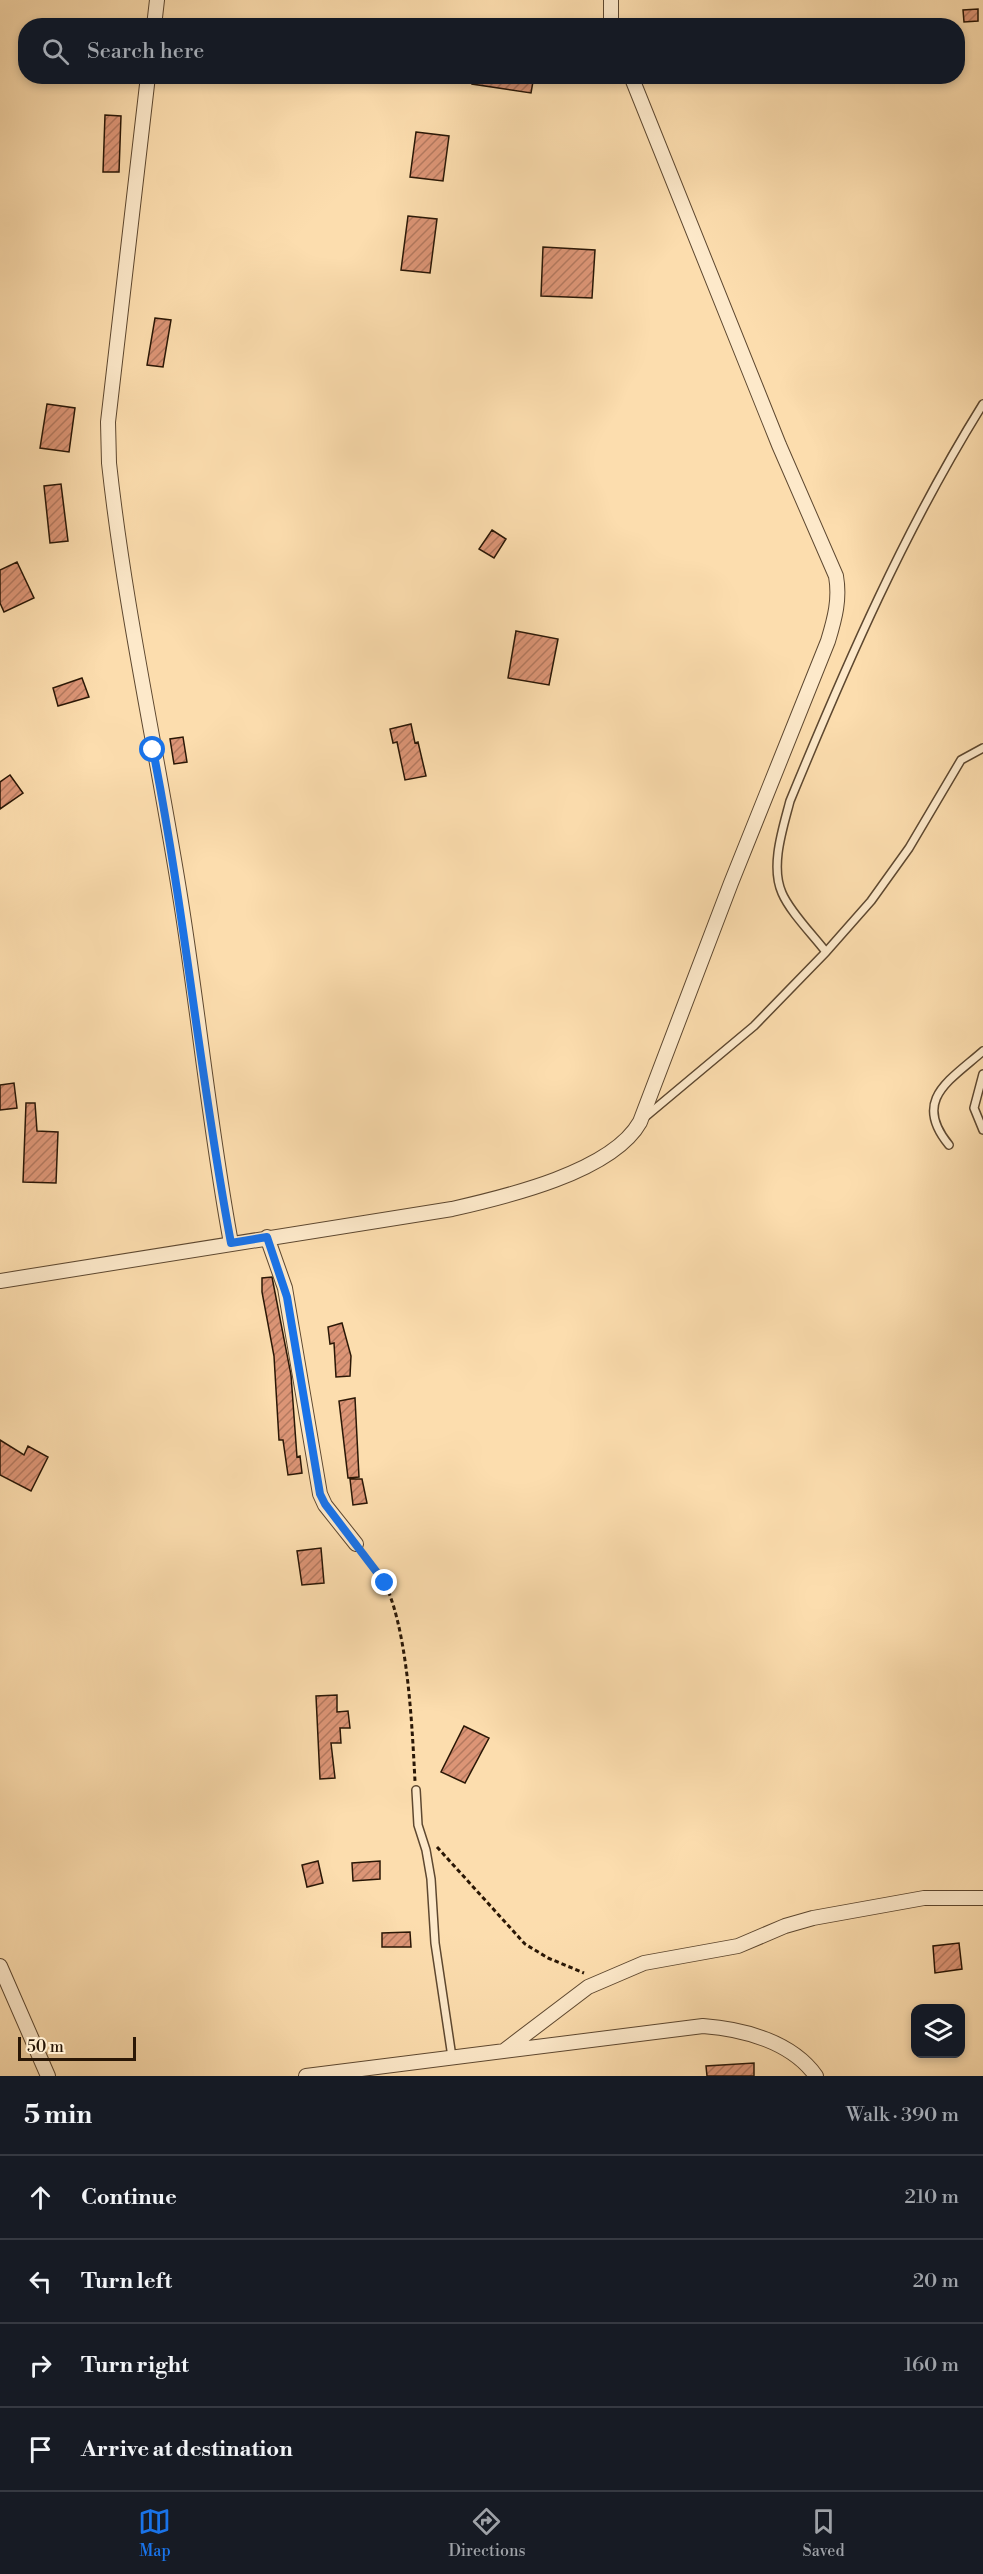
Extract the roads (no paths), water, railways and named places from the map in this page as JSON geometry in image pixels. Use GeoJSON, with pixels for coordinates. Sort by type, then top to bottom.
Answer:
{"type":"FeatureCollection","features":[{"type":"Feature","properties":{"kind":"street"},"geometry":{"type":"LineString","coordinates":[[155,18],[157,0]]}},
{"type":"Feature","properties":{"kind":"street"},"geometry":{"type":"LineString","coordinates":[[611,0],[611,18]]}},
{"type":"Feature","properties":{"kind":"street"},"geometry":{"type":"LineString","coordinates":[[147,84],[108,422],[109,463],[153,750],[181,903],[204,1079],[231,1243]]}},
{"type":"Feature","properties":{"kind":"street"},"geometry":{"type":"LineString","coordinates":[[0,1281],[452,1209],[510,1196],[558,1180],[615,1149],[635,1131],[640,1122],[731,883],[828,640],[838,602],[838,590],[829,560],[779,445],[634,84]]}},
{"type":"Feature","properties":{"kind":"street"},"geometry":{"type":"LineString","coordinates":[[267,1237],[287,1297],[320,1494],[356,1544]]}},
{"type":"Feature","properties":{"kind":"street"},"geometry":{"type":"LineString","coordinates":[[503,2051],[601,1980],[644,1963],[738,1946],[785,1926],[813,1918],[924,1898],[983,1898]]}},
{"type":"Feature","properties":{"kind":"street"},"geometry":{"type":"LineString","coordinates":[[0,1966],[48,2076]]}},
{"type":"Feature","properties":{"kind":"street"},"geometry":{"type":"LineString","coordinates":[[306,2076],[683,2028],[720,2027],[785,2048],[799,2056],[816,2076]]}},
{"type":"Feature","properties":{"kind":"lane"},"geometry":{"type":"LineString","coordinates":[[826,952],[782,894],[778,880],[781,835],[790,801],[880,593],[942,470],[983,404]]}},
{"type":"Feature","properties":{"kind":"lane"},"geometry":{"type":"LineString","coordinates":[[640,1122],[754,1026],[826,952],[870,901],[909,848],[961,760],[983,747]]}},
{"type":"Feature","properties":{"kind":"lane"},"geometry":{"type":"LineString","coordinates":[[949,1145],[937,1130],[932,1113],[935,1096],[983,1051]]}},
{"type":"Feature","properties":{"kind":"lane"},"geometry":{"type":"LineString","coordinates":[[983,1074],[974,1108],[983,1130]]}},
{"type":"Feature","properties":{"kind":"lane"},"geometry":{"type":"LineString","coordinates":[[416,1790],[418,1826],[426,1850],[431,1880],[435,1942],[452,2057]]}}]}
